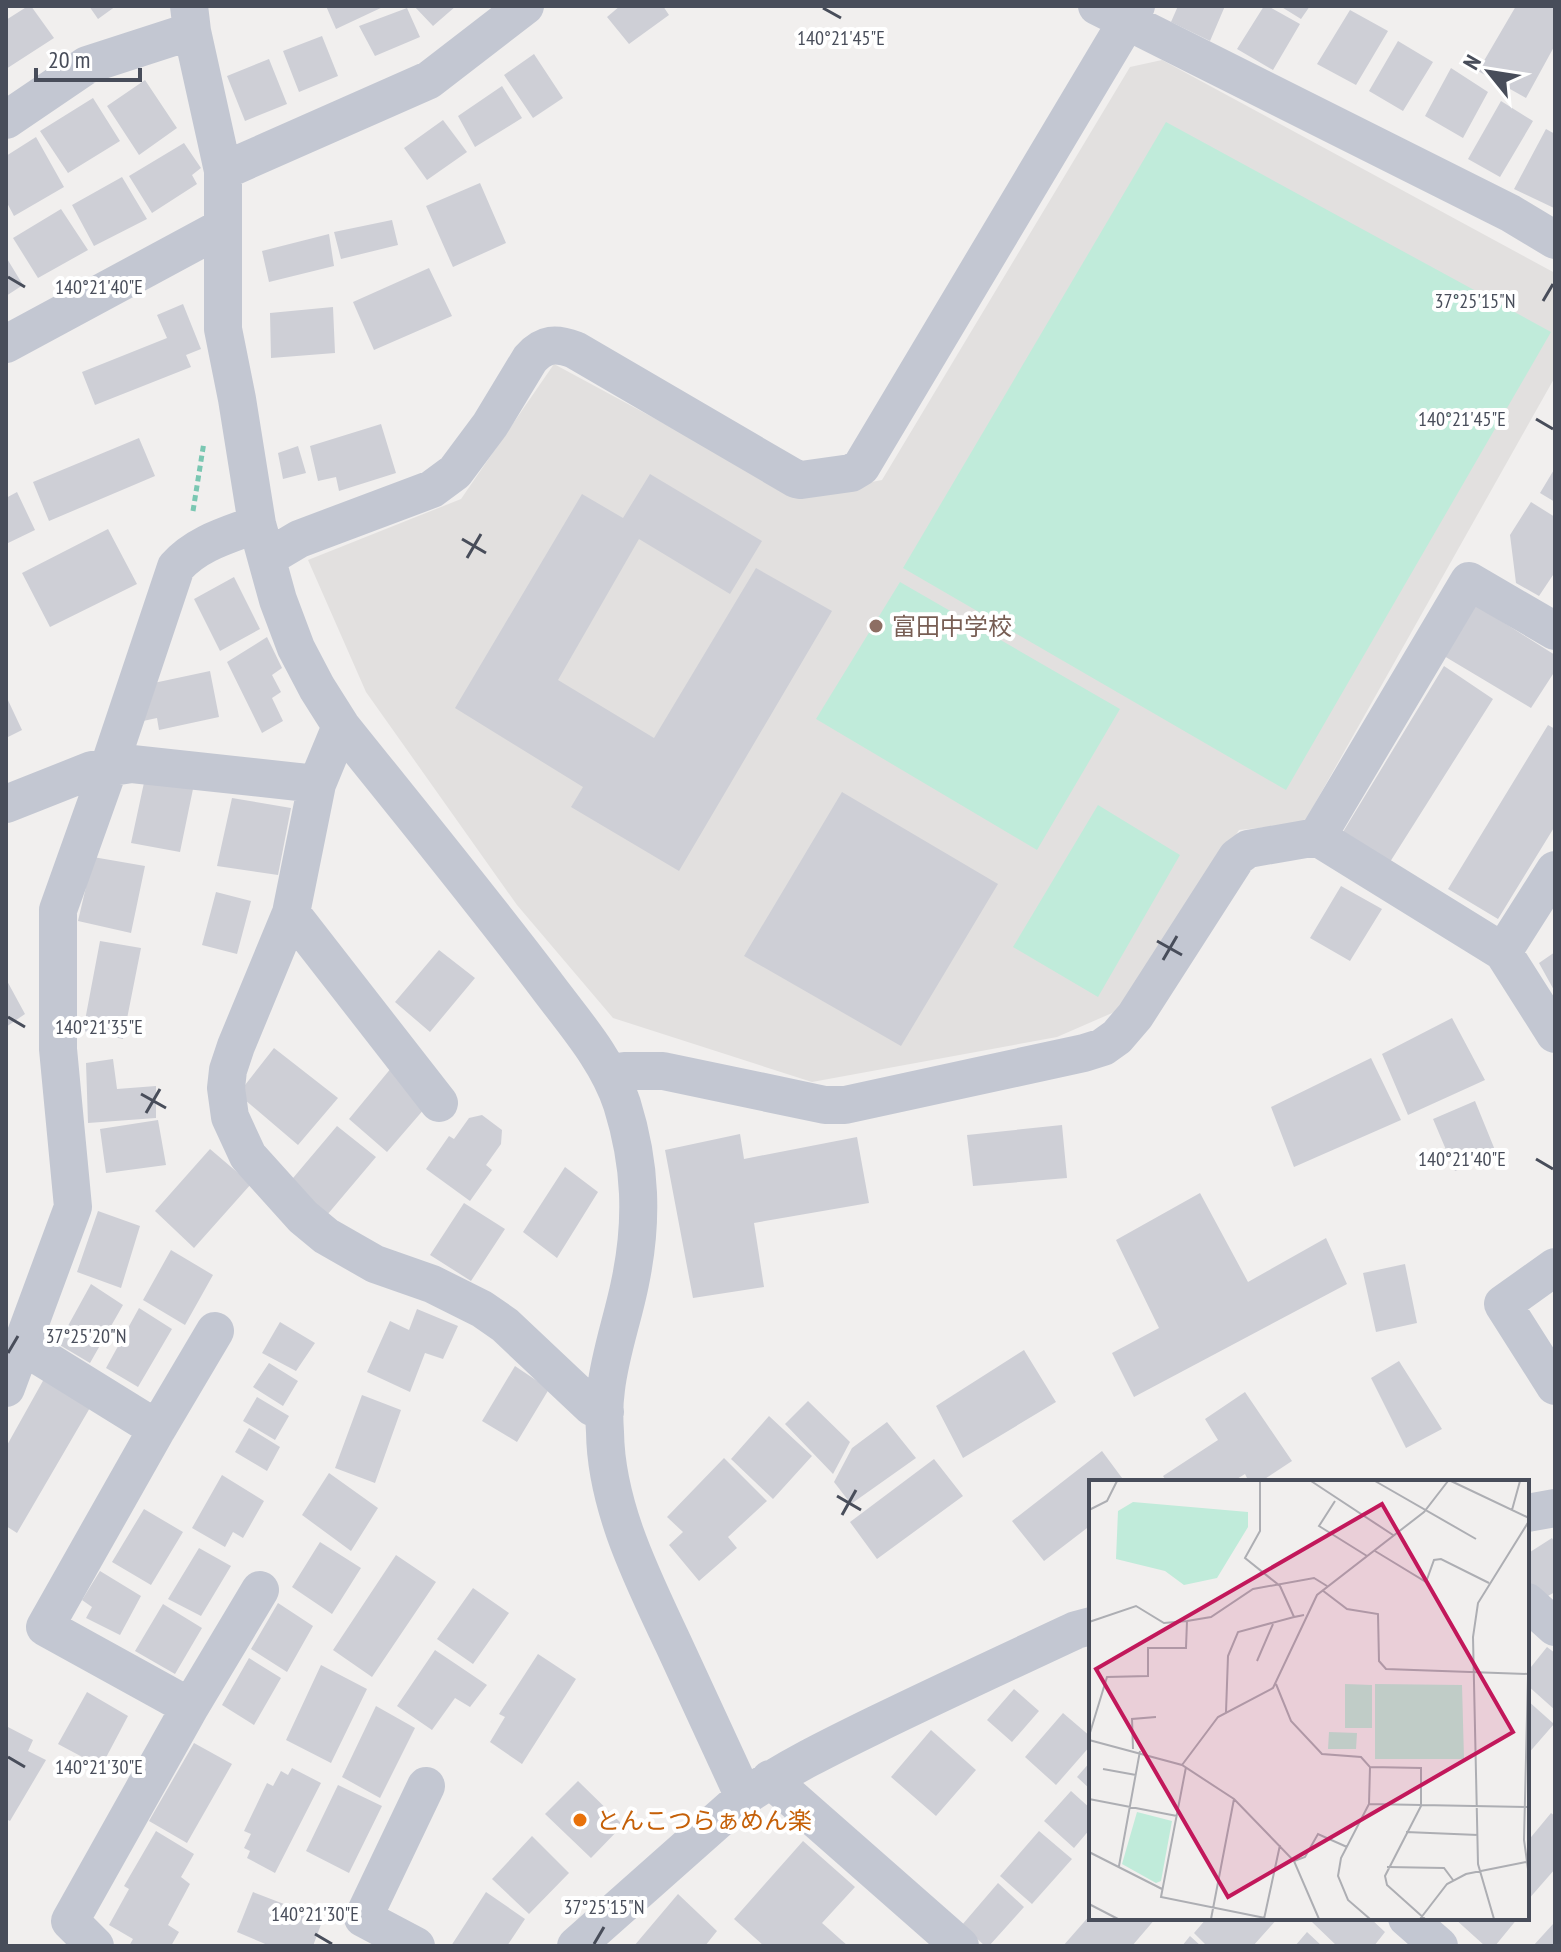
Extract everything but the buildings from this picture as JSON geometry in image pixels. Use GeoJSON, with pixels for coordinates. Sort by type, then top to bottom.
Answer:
{"type":"FeatureCollection","features":[{"type":"Feature","properties":{"kind":"street"},"geometry":{"type":"LineString","coordinates":[[223,171],[429,80],[525,6]]}},
{"type":"Feature","properties":{"kind":"street"},"geometry":{"type":"LineString","coordinates":[[6,1388],[73,1207],[58,1049],[58,910],[176,567],[186,555],[208,542],[299,539],[432,489],[455,472],[469,456],[530,359],[539,349],[552,345],[575,350],[796,479],[851,473],[861,467],[1119,11],[1510,213],[1555,240]]}},
{"type":"Feature","properties":{"kind":"street"},"geometry":{"type":"LineString","coordinates":[[6,120],[87,65],[191,18],[223,171],[223,329],[262,541],[278,600],[296,648],[341,726],[519,949],[610,1074],[621,1101],[633,1146],[639,1215],[630,1283],[606,1388],[607,1467],[639,1569],[757,1788],[960,1946]]}},
{"type":"Feature","properties":{"kind":"street"},"geometry":{"type":"LineString","coordinates":[[6,344],[223,227]]}},
{"type":"Feature","properties":{"kind":"street"},"geometry":{"type":"LineString","coordinates":[[1317,837],[1469,581],[1555,631]]}},
{"type":"Feature","properties":{"kind":"street"},"geometry":{"type":"LineString","coordinates":[[341,726],[317,784],[291,913],[228,1070],[226,1088],[230,1117],[248,1156],[303,1217],[326,1236],[375,1264],[432,1284],[482,1309],[505,1325],[592,1407],[605,1412]]}},
{"type":"Feature","properties":{"kind":"street"},"geometry":{"type":"LineString","coordinates":[[6,804],[64,780],[132,764],[317,784]]}},
{"type":"Feature","properties":{"kind":"street"},"geometry":{"type":"LineString","coordinates":[[610,1074],[663,1071],[825,1105],[845,1105],[1103,1047],[1124,1030],[1146,1002],[1237,857],[1248,849],[1317,837],[1503,952],[1555,1034]]}},
{"type":"Feature","properties":{"kind":"street"},"geometry":{"type":"LineString","coordinates":[[1503,952],[1555,870]]}},
{"type":"Feature","properties":{"kind":"street"},"geometry":{"type":"LineString","coordinates":[[291,913],[439,1103]]}},
{"type":"Feature","properties":{"kind":"street"},"geometry":{"type":"LineString","coordinates":[[1555,1267],[1503,1304],[1555,1386]]}},
{"type":"Feature","properties":{"kind":"street"},"geometry":{"type":"LineString","coordinates":[[190,1707],[45,1627],[215,1331]]}},
{"type":"Feature","properties":{"kind":"street"},"geometry":{"type":"LineString","coordinates":[[23,1346],[157,1429]]}},
{"type":"Feature","properties":{"kind":"street"},"geometry":{"type":"LineString","coordinates":[[1529,1513],[1555,1508]]}},
{"type":"Feature","properties":{"kind":"street"},"geometry":{"type":"LineString","coordinates":[[95,1946],[70,1921],[190,1707],[260,1590]]}},
{"type":"Feature","properties":{"kind":"street"},"geometry":{"type":"LineString","coordinates":[[1529,1604],[1555,1627]]}},
{"type":"Feature","properties":{"kind":"street"},"geometry":{"type":"LineString","coordinates":[[576,1946],[757,1788],[838,1743],[962,1683],[1086,1633]]}},
{"type":"Feature","properties":{"kind":"street"},"geometry":{"type":"LineString","coordinates":[[416,1946],[363,1918],[426,1786]]}},
{"type":"Feature","properties":{"kind":"street"},"geometry":{"type":"LineString","coordinates":[[1409,1920],[1439,1946]]}},
{"type":"Feature","properties":{"kind":"shaded area","name":"富田中学校"},"geometry":{"type":"Polygon","coordinates":[[[1162,60],[1555,273],[1555,377],[1304,823],[1239,830],[1119,1010],[1057,1037],[812,1082],[613,1018],[517,905],[366,692],[308,560],[461,499],[554,364],[798,496],[882,480],[1130,67],[1162,60]]]}},
{"type":"Feature","properties":{"kind":"green space"},"geometry":{"type":"Polygon","coordinates":[[[1166,122],[1551,332],[1286,790],[903,568],[1166,122]]]}},
{"type":"Feature","properties":{"kind":"green space"},"geometry":{"type":"Polygon","coordinates":[[[900,582],[1120,709],[1037,850],[816,719],[900,582]]]}},
{"type":"Feature","properties":{"kind":"green space"},"geometry":{"type":"Polygon","coordinates":[[[1098,805],[1180,855],[1098,997],[1013,947],[1098,805]]]}},
{"type":"Feature","properties":{"kind":"place","name":"富田中学校"},"geometry":{"type":"Point","coordinates":[876,626]}},
{"type":"Feature","properties":{"kind":"place","name":"とんこつらぁめん楽"},"geometry":{"type":"Point","coordinates":[580,1820]}}]}
